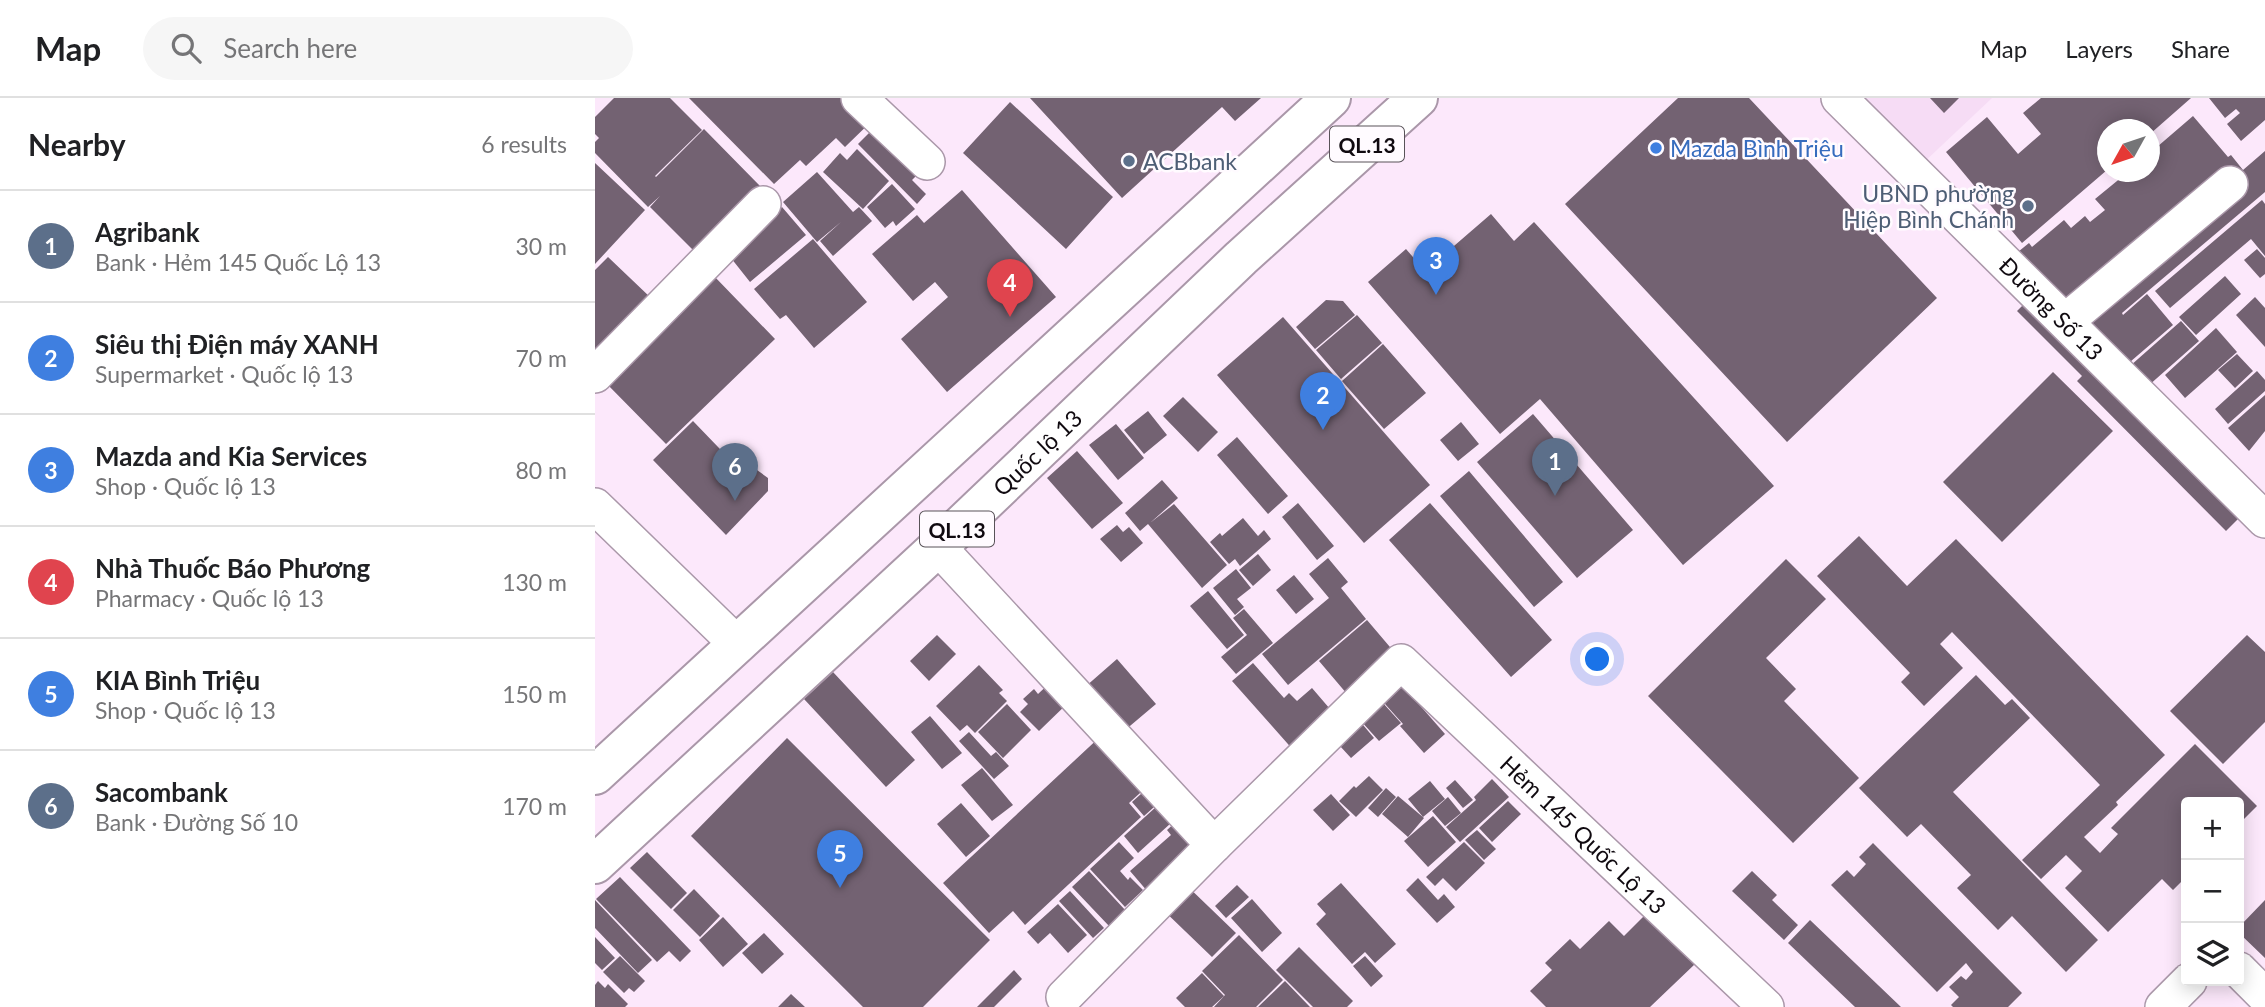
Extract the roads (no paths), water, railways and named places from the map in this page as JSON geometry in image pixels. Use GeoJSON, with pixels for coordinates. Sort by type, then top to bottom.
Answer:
{"type":"FeatureCollection","features":[{"type":"Feature","properties":{"kind":"highway","name":"QL.13"},"geometry":{"type":"LineString","coordinates":[[595,775],[919,474],[1331,98]]}},
{"type":"Feature","properties":{"kind":"highway","name":"Quốc lộ 13"},"geometry":{"type":"LineString","coordinates":[[595,864],[938,547],[1241,258],[1418,98]]}},
{"type":"Feature","properties":{"kind":"highway"},"geometry":{"type":"LineString","coordinates":[[1275,148],[1316,191]]}},
{"type":"Feature","properties":{"kind":"street"},"geometry":{"type":"LineString","coordinates":[[859,98],[927,162]]}},
{"type":"Feature","properties":{"kind":"street","name":"Đường Số 13"},"geometry":{"type":"LineString","coordinates":[[1839,98],[2265,520]]}},
{"type":"Feature","properties":{"kind":"street"},"geometry":{"type":"LineString","coordinates":[[2066,321],[2230,184]]}},
{"type":"Feature","properties":{"kind":"street"},"geometry":{"type":"LineString","coordinates":[[595,375],[763,204]]}},
{"type":"Feature","properties":{"kind":"street"},"geometry":{"type":"LineString","coordinates":[[595,506],[738,645]]}},
{"type":"Feature","properties":{"kind":"street"},"geometry":{"type":"LineString","coordinates":[[938,547],[1214,845],[1064,997]]}},
{"type":"Feature","properties":{"kind":"street","name":"Hẻm 145 Quốc Lộ 13"},"geometry":{"type":"LineString","coordinates":[[1214,845],[1401,662],[1766,1007]]}},
{"type":"Feature","properties":{"kind":"street"},"geometry":{"type":"LineString","coordinates":[[2244,976],[2265,996]]}},
{"type":"Feature","properties":{"kind":"street"},"geometry":{"type":"LineString","coordinates":[[2163,1007],[2184,986]]}},
{"type":"Feature","properties":{"kind":"place","name":"Mazda Bình Triệu"},"geometry":{"type":"Point","coordinates":[1656,148]}},
{"type":"Feature","properties":{"kind":"place","name":"ACBbank"},"geometry":{"type":"Point","coordinates":[1129,161]}},
{"type":"Feature","properties":{"kind":"place","name":"UBND phường Hiệp Bình Chánh"},"geometry":{"type":"Point","coordinates":[2028,206]}},
{"type":"Feature","properties":{"kind":"place","name":"Mazda and Kia Services"},"geometry":{"type":"Point","coordinates":[1436,295]}},
{"type":"Feature","properties":{"kind":"place","name":"Nhà Thuốc Báo Phương"},"geometry":{"type":"Point","coordinates":[1010,317]}},
{"type":"Feature","properties":{"kind":"place","name":"Siêu thị Điện máy XANH"},"geometry":{"type":"Point","coordinates":[1323,430]}},
{"type":"Feature","properties":{"kind":"place","name":"Agribank"},"geometry":{"type":"Point","coordinates":[1555,496]}},
{"type":"Feature","properties":{"kind":"place","name":"Sacombank"},"geometry":{"type":"Point","coordinates":[735,501]}},
{"type":"Feature","properties":{"kind":"place","name":"KIA Bình Triệu"},"geometry":{"type":"Point","coordinates":[840,888]}}]}
